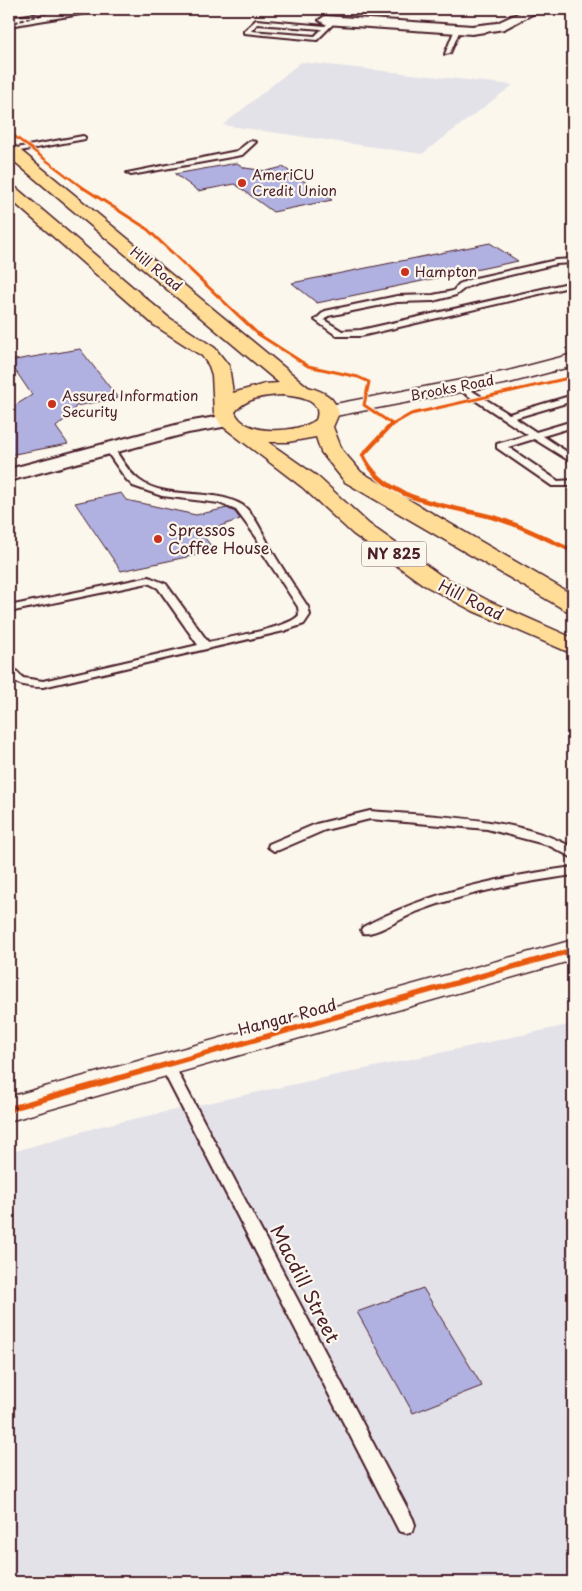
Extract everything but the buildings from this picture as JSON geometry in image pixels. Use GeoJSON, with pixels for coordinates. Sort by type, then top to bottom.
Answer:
{"type":"FeatureCollection","features":[{"type":"Feature","properties":{"kind":"main road","name":"Hill Road"},"geometry":{"type":"LineString","coordinates":[[10,150],[301,391]]}},
{"type":"Feature","properties":{"kind":"main road"},"geometry":{"type":"LineString","coordinates":[[9,190],[160,320],[213,356],[222,373],[229,420]]}},
{"type":"Feature","properties":{"kind":"main road"},"geometry":{"type":"LineString","coordinates":[[229,420],[228,405],[236,397],[250,392],[284,389],[301,391]]}},
{"type":"Feature","properties":{"kind":"main road","name":"NY 825"},"geometry":{"type":"LineString","coordinates":[[301,391],[320,399],[326,418],[332,452],[353,477],[573,605]]}},
{"type":"Feature","properties":{"kind":"main road"},"geometry":{"type":"LineString","coordinates":[[229,420],[263,436],[280,437],[311,431],[326,418]]}},
{"type":"Feature","properties":{"kind":"main road","name":"Hill Road"},"geometry":{"type":"LineString","coordinates":[[229,420],[310,482],[361,529],[432,580],[481,606],[573,647]]}},
{"type":"Feature","properties":{"kind":"street"},"geometry":{"type":"LineString","coordinates":[[9,22],[86,9]]}},
{"type":"Feature","properties":{"kind":"street"},"geometry":{"type":"LineString","coordinates":[[331,19],[457,30],[500,26],[536,9]]}},
{"type":"Feature","properties":{"kind":"street","name":"Brooks Road"},"geometry":{"type":"LineString","coordinates":[[326,418],[573,360]]}},
{"type":"Feature","properties":{"kind":"street"},"geometry":{"type":"LineString","coordinates":[[9,475],[187,428],[229,420]]}},
{"type":"Feature","properties":{"kind":"street","name":"Hangar Road"},"geometry":{"type":"LineString","coordinates":[[9,1109],[166,1063],[573,950]]}},
{"type":"Feature","properties":{"kind":"lane"},"geometry":{"type":"LineString","coordinates":[[331,19],[317,38],[246,32],[256,22],[331,19]]}},
{"type":"Feature","properties":{"kind":"lane"},"geometry":{"type":"LineString","coordinates":[[446,53],[457,30]]}},
{"type":"Feature","properties":{"kind":"lane"},"geometry":{"type":"LineString","coordinates":[[10,150],[83,138]]}},
{"type":"Feature","properties":{"kind":"lane"},"geometry":{"type":"LineString","coordinates":[[131,174],[238,153],[252,142]]}},
{"type":"Feature","properties":{"kind":"lane"},"geometry":{"type":"LineString","coordinates":[[573,262],[556,262],[474,281],[462,286],[456,293],[433,298],[397,299],[325,314],[318,320],[340,334],[361,334],[573,284]]}},
{"type":"Feature","properties":{"kind":"lane"},"geometry":{"type":"LineString","coordinates":[[461,387],[573,460]]}},
{"type":"Feature","properties":{"kind":"lane"},"geometry":{"type":"LineString","coordinates":[[508,417],[573,398]]}},
{"type":"Feature","properties":{"kind":"lane"},"geometry":{"type":"LineString","coordinates":[[573,424],[500,446],[556,484],[573,483]]}},
{"type":"Feature","properties":{"kind":"lane"},"geometry":{"type":"LineString","coordinates":[[9,670],[18,680],[30,684],[43,684],[284,628],[300,622],[305,615],[303,608],[269,555],[262,538],[240,508],[221,500],[162,493],[143,487],[128,477],[110,449]]}},
{"type":"Feature","properties":{"kind":"lane"},"geometry":{"type":"LineString","coordinates":[[9,609],[149,580],[162,586],[205,646]]}},
{"type":"Feature","properties":{"kind":"lane"},"geometry":{"type":"LineString","coordinates":[[274,847],[321,827],[370,815],[487,824],[553,842],[573,854]]}},
{"type":"Feature","properties":{"kind":"lane"},"geometry":{"type":"LineString","coordinates":[[368,930],[384,920],[435,902],[502,884],[573,871]]}},
{"type":"Feature","properties":{"kind":"lane","name":"Macdill Street"},"geometry":{"type":"LineString","coordinates":[[166,1063],[406,1525]]}},
{"type":"Feature","properties":{"kind":"shaded area"},"geometry":{"type":"Polygon","coordinates":[[[301,62],[513,85],[422,154],[223,125],[301,62]]]}},
{"type":"Feature","properties":{"kind":"shaded area"},"geometry":{"type":"Polygon","coordinates":[[[573,1024],[573,1582],[9,1582],[9,1153],[101,1126],[573,1024]]]}},
{"type":"Feature","properties":{"kind":"railway"},"geometry":{"type":"LineString","coordinates":[[9,24],[61,9]]}},
{"type":"Feature","properties":{"kind":"cycle path"},"geometry":{"type":"LineString","coordinates":[[9,132],[66,177],[146,228],[258,334],[308,366],[358,377],[369,382],[364,405],[392,424]]}},
{"type":"Feature","properties":{"kind":"cycle path"},"geometry":{"type":"LineString","coordinates":[[573,377],[411,414],[392,424],[363,455],[369,469],[382,481],[399,490],[419,498],[506,521],[573,551]]}},
{"type":"Feature","properties":{"kind":"cycle path"},"geometry":{"type":"LineString","coordinates":[[9,1109],[573,950]]}},
{"type":"Feature","properties":{"kind":"place","name":"AmeriCU Credit Union"},"geometry":{"type":"Point","coordinates":[242,183]}},
{"type":"Feature","properties":{"kind":"place","name":"Hampton"},"geometry":{"type":"Point","coordinates":[405,272]}},
{"type":"Feature","properties":{"kind":"place","name":"Assured Information Security"},"geometry":{"type":"Point","coordinates":[52,404]}},
{"type":"Feature","properties":{"kind":"place","name":"Spressos Coffee House"},"geometry":{"type":"Point","coordinates":[158,539]}}]}
